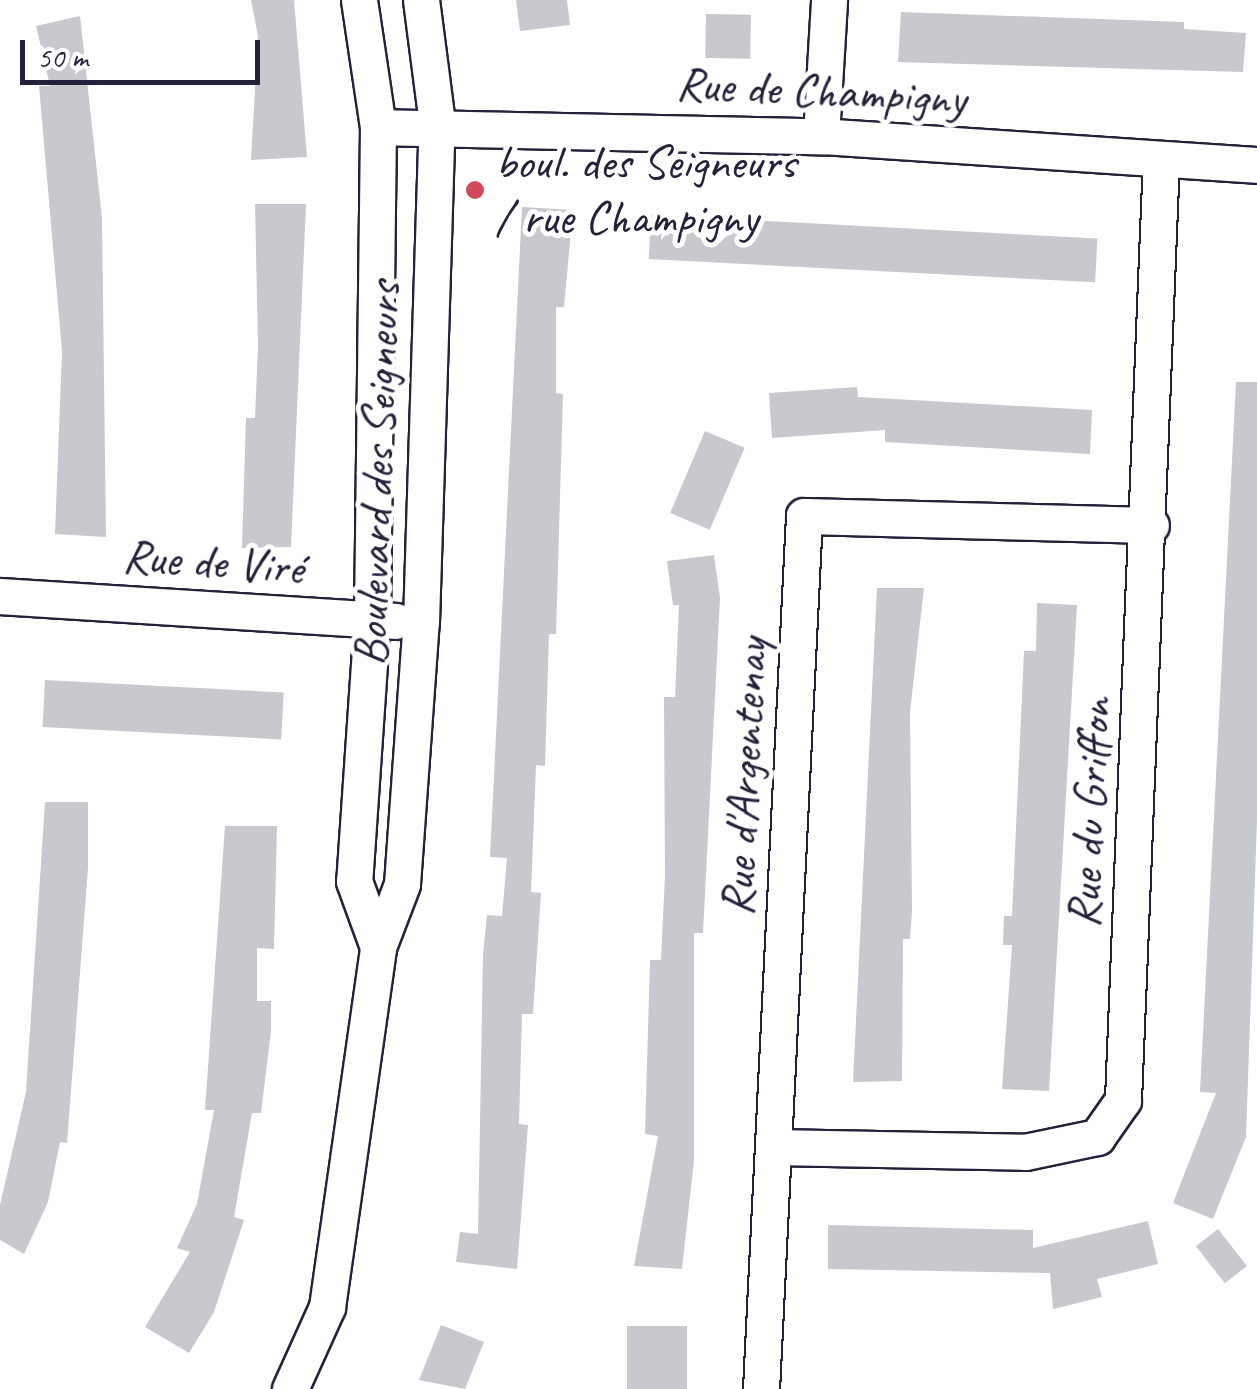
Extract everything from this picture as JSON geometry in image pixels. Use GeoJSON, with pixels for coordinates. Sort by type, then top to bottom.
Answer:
{"type":"FeatureCollection","features":[{"type":"Feature","properties":{"kind":"street","name":"Boulevard des Seigneurs"},"geometry":{"type":"LineString","coordinates":[[359,0],[378,127],[372,620],[354,882],[378,947]]}},
{"type":"Feature","properties":{"kind":"street","name":"Boulevard des Seigneurs"},"geometry":{"type":"LineString","coordinates":[[290,1389],[327,1307],[346,1218],[378,947],[402,884],[420,622],[437,123],[421,0]]}},
{"type":"Feature","properties":{"kind":"street"},"geometry":{"type":"LineString","coordinates":[[821,136],[829,0]]}},
{"type":"Feature","properties":{"kind":"street","name":"Rue de Champigny"},"geometry":{"type":"LineString","coordinates":[[378,127],[437,123],[821,136],[1257,164]]}},
{"type":"Feature","properties":{"kind":"street","name":"Rue du Griffon"},"geometry":{"type":"LineString","coordinates":[[772,1147],[1026,1152],[1097,1136],[1122,1100],[1151,525],[1161,159]]}},
{"type":"Feature","properties":{"kind":"street","name":"Rue d'Argentenay"},"geometry":{"type":"LineString","coordinates":[[762,1389],[804,516],[1151,525]]}},
{"type":"Feature","properties":{"kind":"street","name":"Rue de Viré"},"geometry":{"type":"LineString","coordinates":[[0,596],[420,622]]}},
{"type":"Feature","properties":{"kind":"building"},"geometry":{"type":"Polygon","coordinates":[[[251,0],[294,0],[307,157],[251,160],[258,36],[251,0]]]}},
{"type":"Feature","properties":{"kind":"building"},"geometry":{"type":"Polygon","coordinates":[[[516,0],[567,0],[570,25],[520,31],[516,0]]]}},
{"type":"Feature","properties":{"kind":"building"},"geometry":{"type":"Polygon","coordinates":[[[901,12],[1184,22],[1184,29],[1246,33],[1243,72],[898,62],[901,12]]]}},
{"type":"Feature","properties":{"kind":"building"},"geometry":{"type":"Polygon","coordinates":[[[706,14],[751,15],[750,59],[705,58],[706,14]]]}},
{"type":"Feature","properties":{"kind":"building"},"geometry":{"type":"Polygon","coordinates":[[[80,16],[102,218],[106,537],[55,534],[62,351],[39,86],[50,86],[36,26],[80,16]]]}},
{"type":"Feature","properties":{"kind":"building"},"geometry":{"type":"Polygon","coordinates":[[[255,204],[306,204],[291,547],[242,548],[246,418],[255,418],[258,346],[255,204]]]}},
{"type":"Feature","properties":{"kind":"building"},"geometry":{"type":"Polygon","coordinates":[[[522,207],[573,210],[564,307],[556,307],[556,393],[563,394],[556,634],[549,634],[545,766],[536,765],[531,892],[541,893],[533,1014],[522,1014],[519,1124],[528,1125],[517,1269],[456,1262],[460,1232],[478,1234],[483,955],[487,915],[502,916],[507,858],[490,857],[522,207]]]}},
{"type":"Feature","properties":{"kind":"building"},"geometry":{"type":"Polygon","coordinates":[[[651,215],[1097,238],[1095,282],[649,259],[651,215]]]}},
{"type":"Feature","properties":{"kind":"building"},"geometry":{"type":"Polygon","coordinates":[[[1236,382],[1257,382],[1257,820],[1246,1137],[1213,1219],[1173,1203],[1216,1093],[1200,1092],[1236,382]]]}},
{"type":"Feature","properties":{"kind":"building"},"geometry":{"type":"Polygon","coordinates":[[[857,387],[858,397],[1092,410],[1090,454],[885,442],[885,430],[772,438],[769,393],[857,387]]]}},
{"type":"Feature","properties":{"kind":"building"},"geometry":{"type":"Polygon","coordinates":[[[705,431],[745,448],[710,530],[670,513],[705,431]]]}},
{"type":"Feature","properties":{"kind":"building"},"geometry":{"type":"Polygon","coordinates":[[[714,555],[720,598],[703,933],[694,933],[694,1161],[682,1269],[634,1266],[658,1136],[645,1134],[650,960],[661,960],[665,875],[664,697],[675,697],[679,605],[673,605],[667,561],[714,555]]]}},
{"type":"Feature","properties":{"kind":"building"},"geometry":{"type":"Polygon","coordinates":[[[877,588],[924,588],[910,712],[912,911],[910,939],[903,939],[902,1081],[853,1082],[877,588]]]}},
{"type":"Feature","properties":{"kind":"building"},"geometry":{"type":"Polygon","coordinates":[[[1037,603],[1077,605],[1049,1091],[1002,1089],[1012,945],[1003,945],[1004,916],[1012,916],[1024,651],[1036,651],[1037,603]]]}},
{"type":"Feature","properties":{"kind":"building"},"geometry":{"type":"Polygon","coordinates":[[[45,680],[284,693],[281,739],[43,727],[45,680]]]}},
{"type":"Feature","properties":{"kind":"building"},"geometry":{"type":"Polygon","coordinates":[[[45,802],[88,802],[88,868],[67,1143],[60,1142],[48,1202],[24,1254],[0,1240],[0,1205],[26,1092],[45,802]]]}},
{"type":"Feature","properties":{"kind":"building"},"geometry":{"type":"Polygon","coordinates":[[[225,826],[277,826],[274,949],[257,948],[257,1001],[271,1001],[271,1031],[261,1113],[252,1113],[234,1217],[244,1220],[214,1312],[189,1353],[145,1327],[190,1252],[177,1248],[197,1204],[214,1110],[205,1110],[225,826]]]}},
{"type":"Feature","properties":{"kind":"building"},"geometry":{"type":"Polygon","coordinates":[[[1148,1221],[1158,1264],[1097,1279],[1102,1297],[1053,1309],[1050,1273],[828,1269],[828,1225],[1033,1230],[1033,1248],[1148,1221]]]}},
{"type":"Feature","properties":{"kind":"building"},"geometry":{"type":"Polygon","coordinates":[[[1218,1229],[1247,1266],[1225,1283],[1196,1246],[1218,1229]]]}},
{"type":"Feature","properties":{"kind":"building"},"geometry":{"type":"Polygon","coordinates":[[[441,1325],[484,1342],[465,1389],[419,1380],[441,1325]]]}},
{"type":"Feature","properties":{"kind":"building"},"geometry":{"type":"Polygon","coordinates":[[[627,1326],[687,1326],[687,1389],[627,1389],[627,1326]]]}},
{"type":"Feature","properties":{"kind":"place","name":"boul. des Seigneurs / rue Champigny"},"geometry":{"type":"Point","coordinates":[475,190]}}]}
